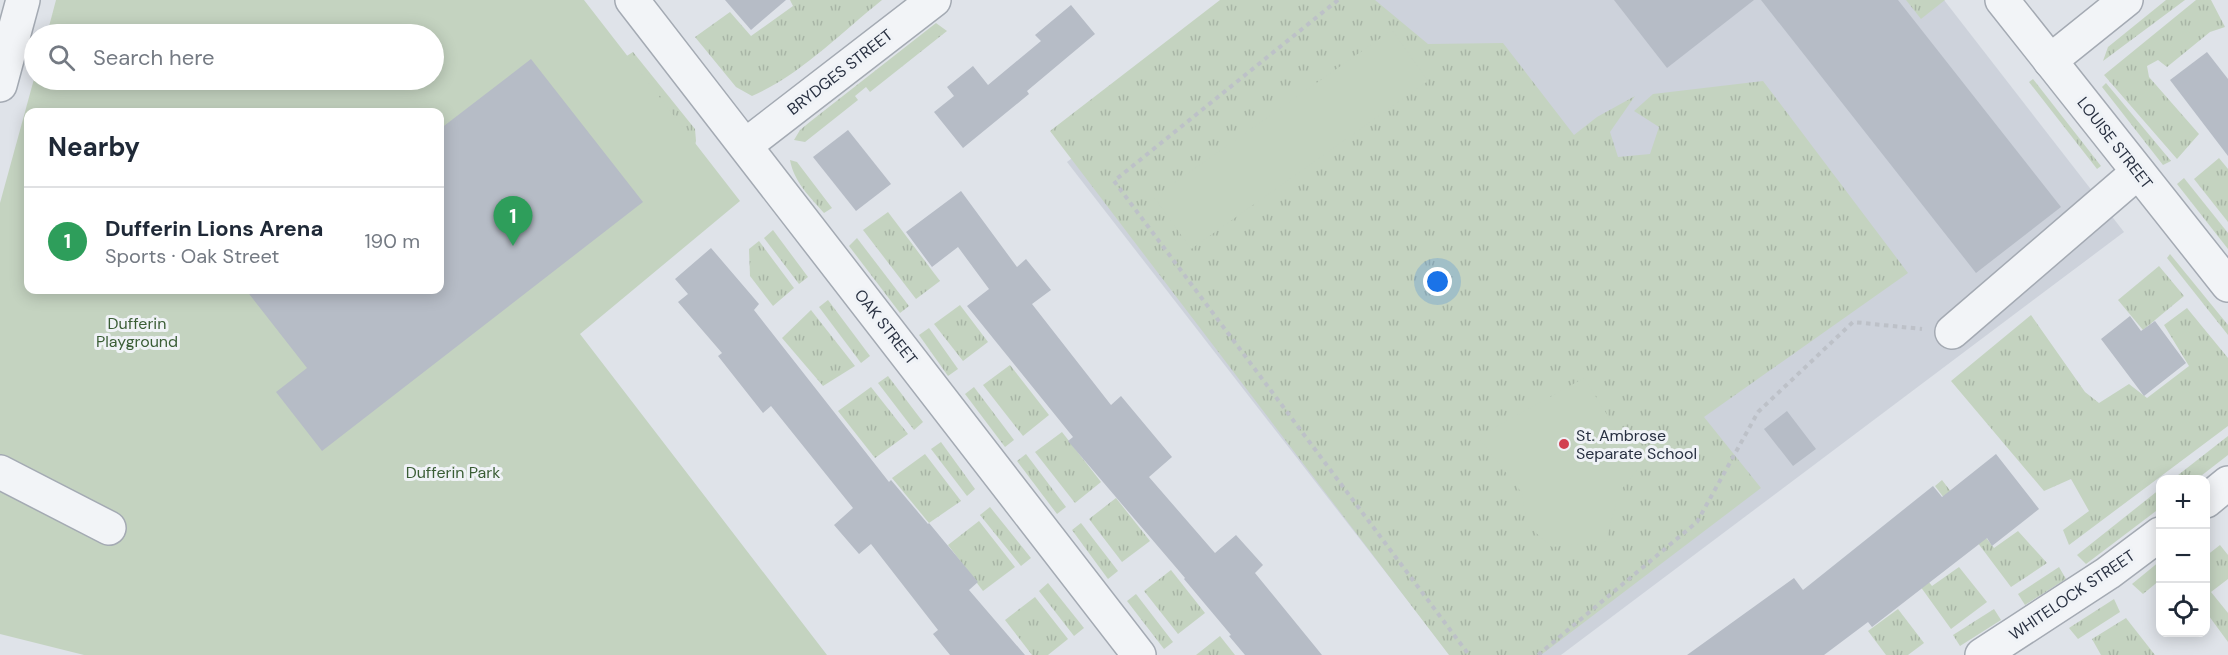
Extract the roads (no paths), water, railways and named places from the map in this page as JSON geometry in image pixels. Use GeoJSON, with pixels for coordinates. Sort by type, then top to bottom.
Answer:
{"type":"FeatureCollection","features":[{"type":"Feature","properties":{"kind":"street"},"geometry":{"type":"LineString","coordinates":[[0,85],[23,0]]}},
{"type":"Feature","properties":{"kind":"street","name":"OAK STREET"},"geometry":{"type":"LineString","coordinates":[[632,0],[1139,655]]}},
{"type":"Feature","properties":{"kind":"street","name":"BRYDGES STREET"},"geometry":{"type":"LineString","coordinates":[[746,145],[934,0]]}},
{"type":"Feature","properties":{"kind":"street","name":"LOUISE STREET"},"geometry":{"type":"LineString","coordinates":[[2002,0],[2228,285]]}},
{"type":"Feature","properties":{"kind":"street"},"geometry":{"type":"LineString","coordinates":[[2050,61],[2126,0]]}},
{"type":"Feature","properties":{"kind":"street"},"geometry":{"type":"LineString","coordinates":[[1952,332],[2138,172]]}},
{"type":"Feature","properties":{"kind":"street"},"geometry":{"type":"LineString","coordinates":[[0,472],[110,528]]}},
{"type":"Feature","properties":{"kind":"street"},"geometry":{"type":"LineString","coordinates":[[2210,497],[2228,483]]}},
{"type":"Feature","properties":{"kind":"street","name":"WHITELOCK STREET"},"geometry":{"type":"LineString","coordinates":[[1982,655],[2108,573],[2156,537]]}},
{"type":"Feature","properties":{"kind":"place","name":"Dufferin Lions Arena"},"geometry":{"type":"Point","coordinates":[513,246]}},
{"type":"Feature","properties":{"kind":"place","name":"St. Ambrose Separate School"},"geometry":{"type":"Point","coordinates":[1564,444]}},
{"type":"Feature","properties":{"kind":"park label","name":"Dufferin Playground"},"geometry":{"type":"Point","coordinates":[137,332]}},
{"type":"Feature","properties":{"kind":"park label","name":"Dufferin Park"},"geometry":{"type":"Point","coordinates":[453,472]}}]}
